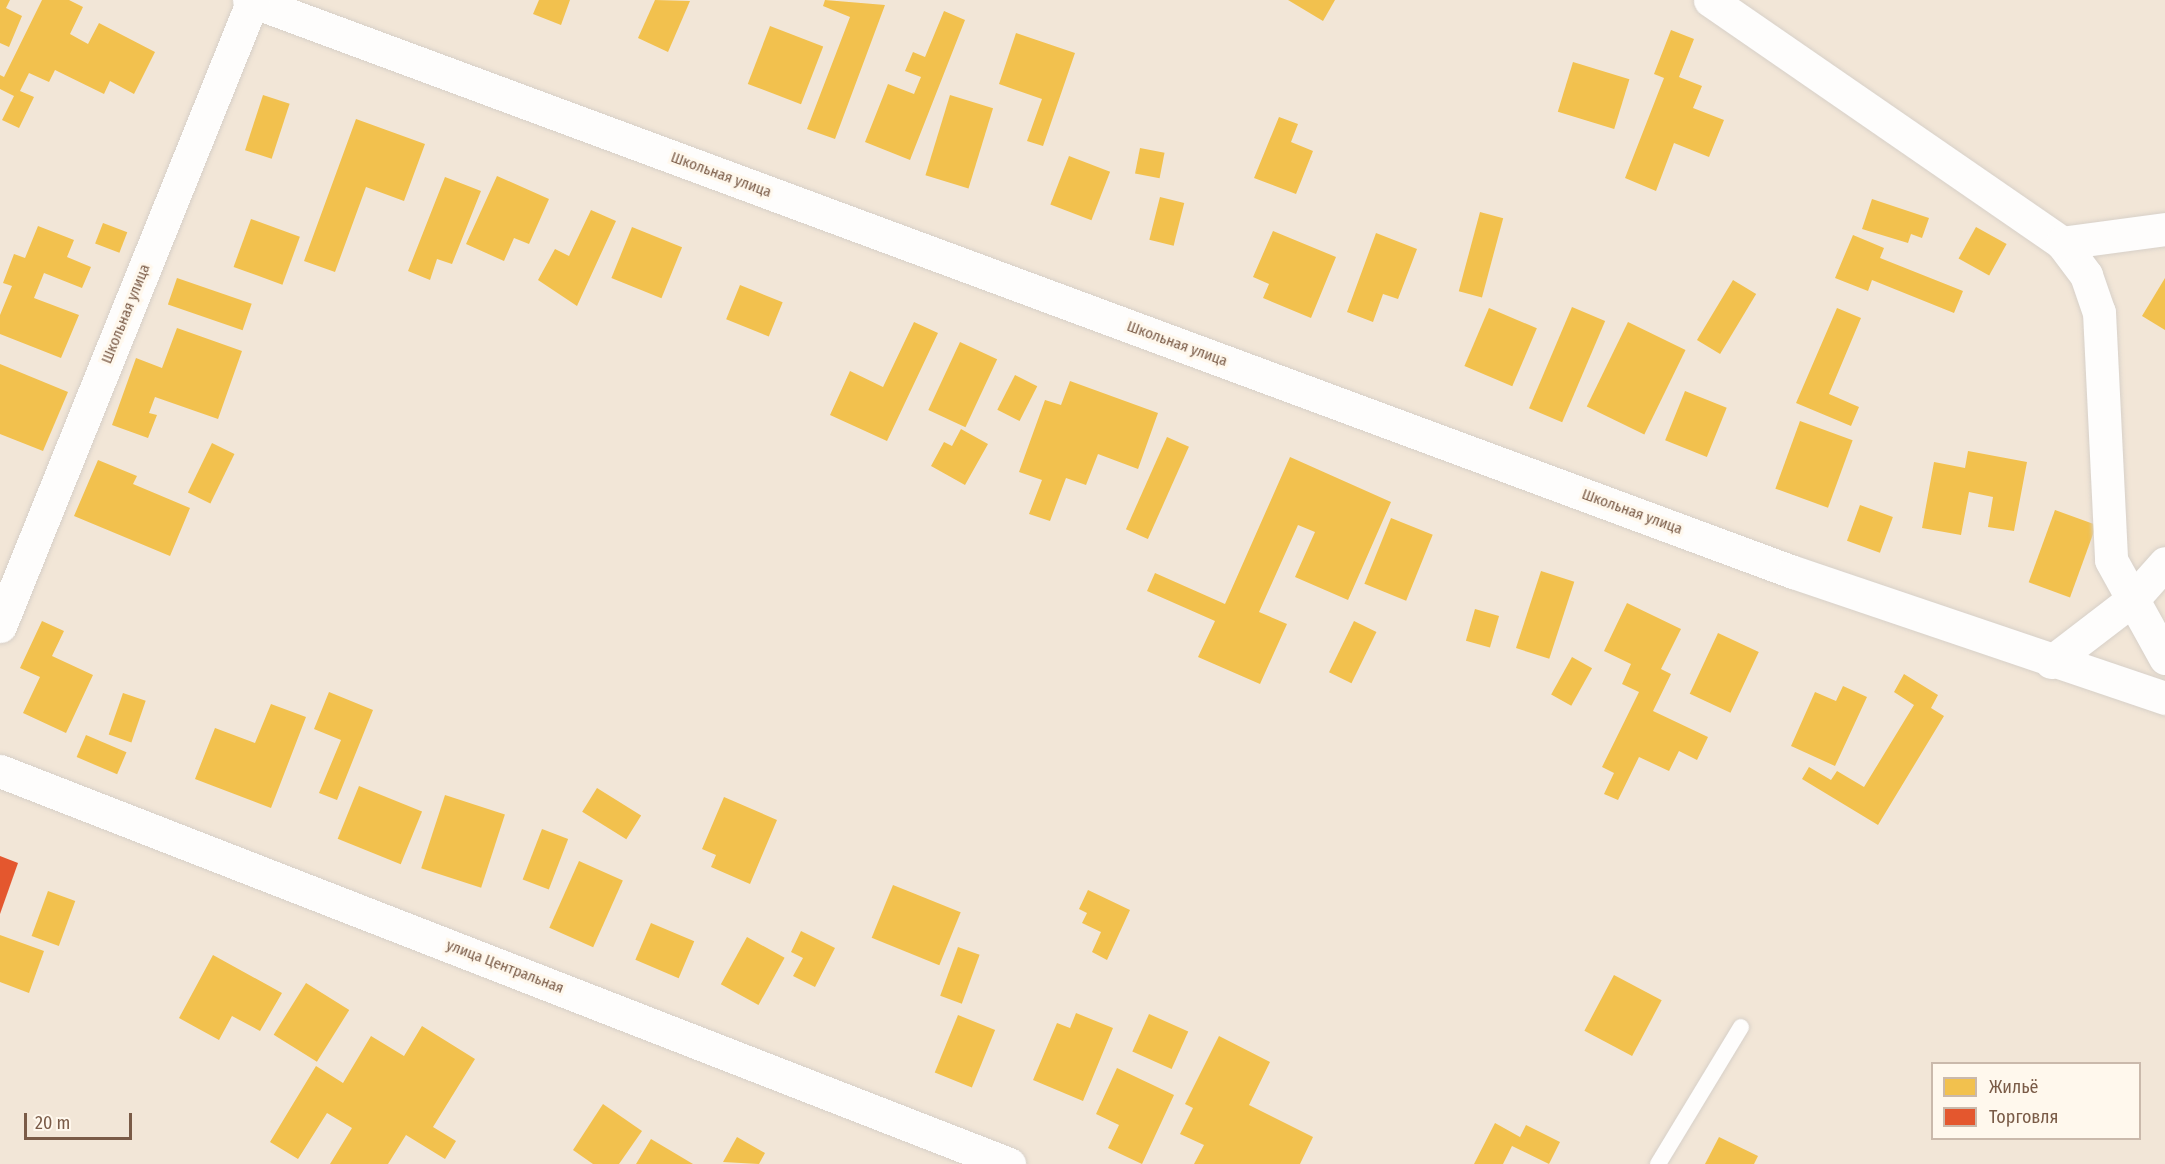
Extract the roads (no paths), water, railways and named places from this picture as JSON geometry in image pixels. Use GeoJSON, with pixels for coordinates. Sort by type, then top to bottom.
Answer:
{"type":"FeatureCollection","features":[{"type":"Feature","properties":{"kind":"street","name":"Школьная улица"},"geometry":{"type":"LineString","coordinates":[[0,626],[252,0],[1793,572],[2103,680],[2165,698]]}},
{"type":"Feature","properties":{"kind":"street"},"geometry":{"type":"LineString","coordinates":[[1710,0],[2062,243],[2086,275],[2099,312],[2111,560],[2165,658]]}},
{"type":"Feature","properties":{"kind":"street"},"geometry":{"type":"LineString","coordinates":[[2062,243],[2165,229]]}},
{"type":"Feature","properties":{"kind":"street"},"geometry":{"type":"LineString","coordinates":[[2050,662],[2133,599],[2165,563]]}},
{"type":"Feature","properties":{"kind":"street","name":"улица Центральная"},"geometry":{"type":"LineString","coordinates":[[0,771],[1009,1164]]}},
{"type":"Feature","properties":{"kind":"lane"},"geometry":{"type":"LineString","coordinates":[[1658,1164],[1741,1027]]}}]}
